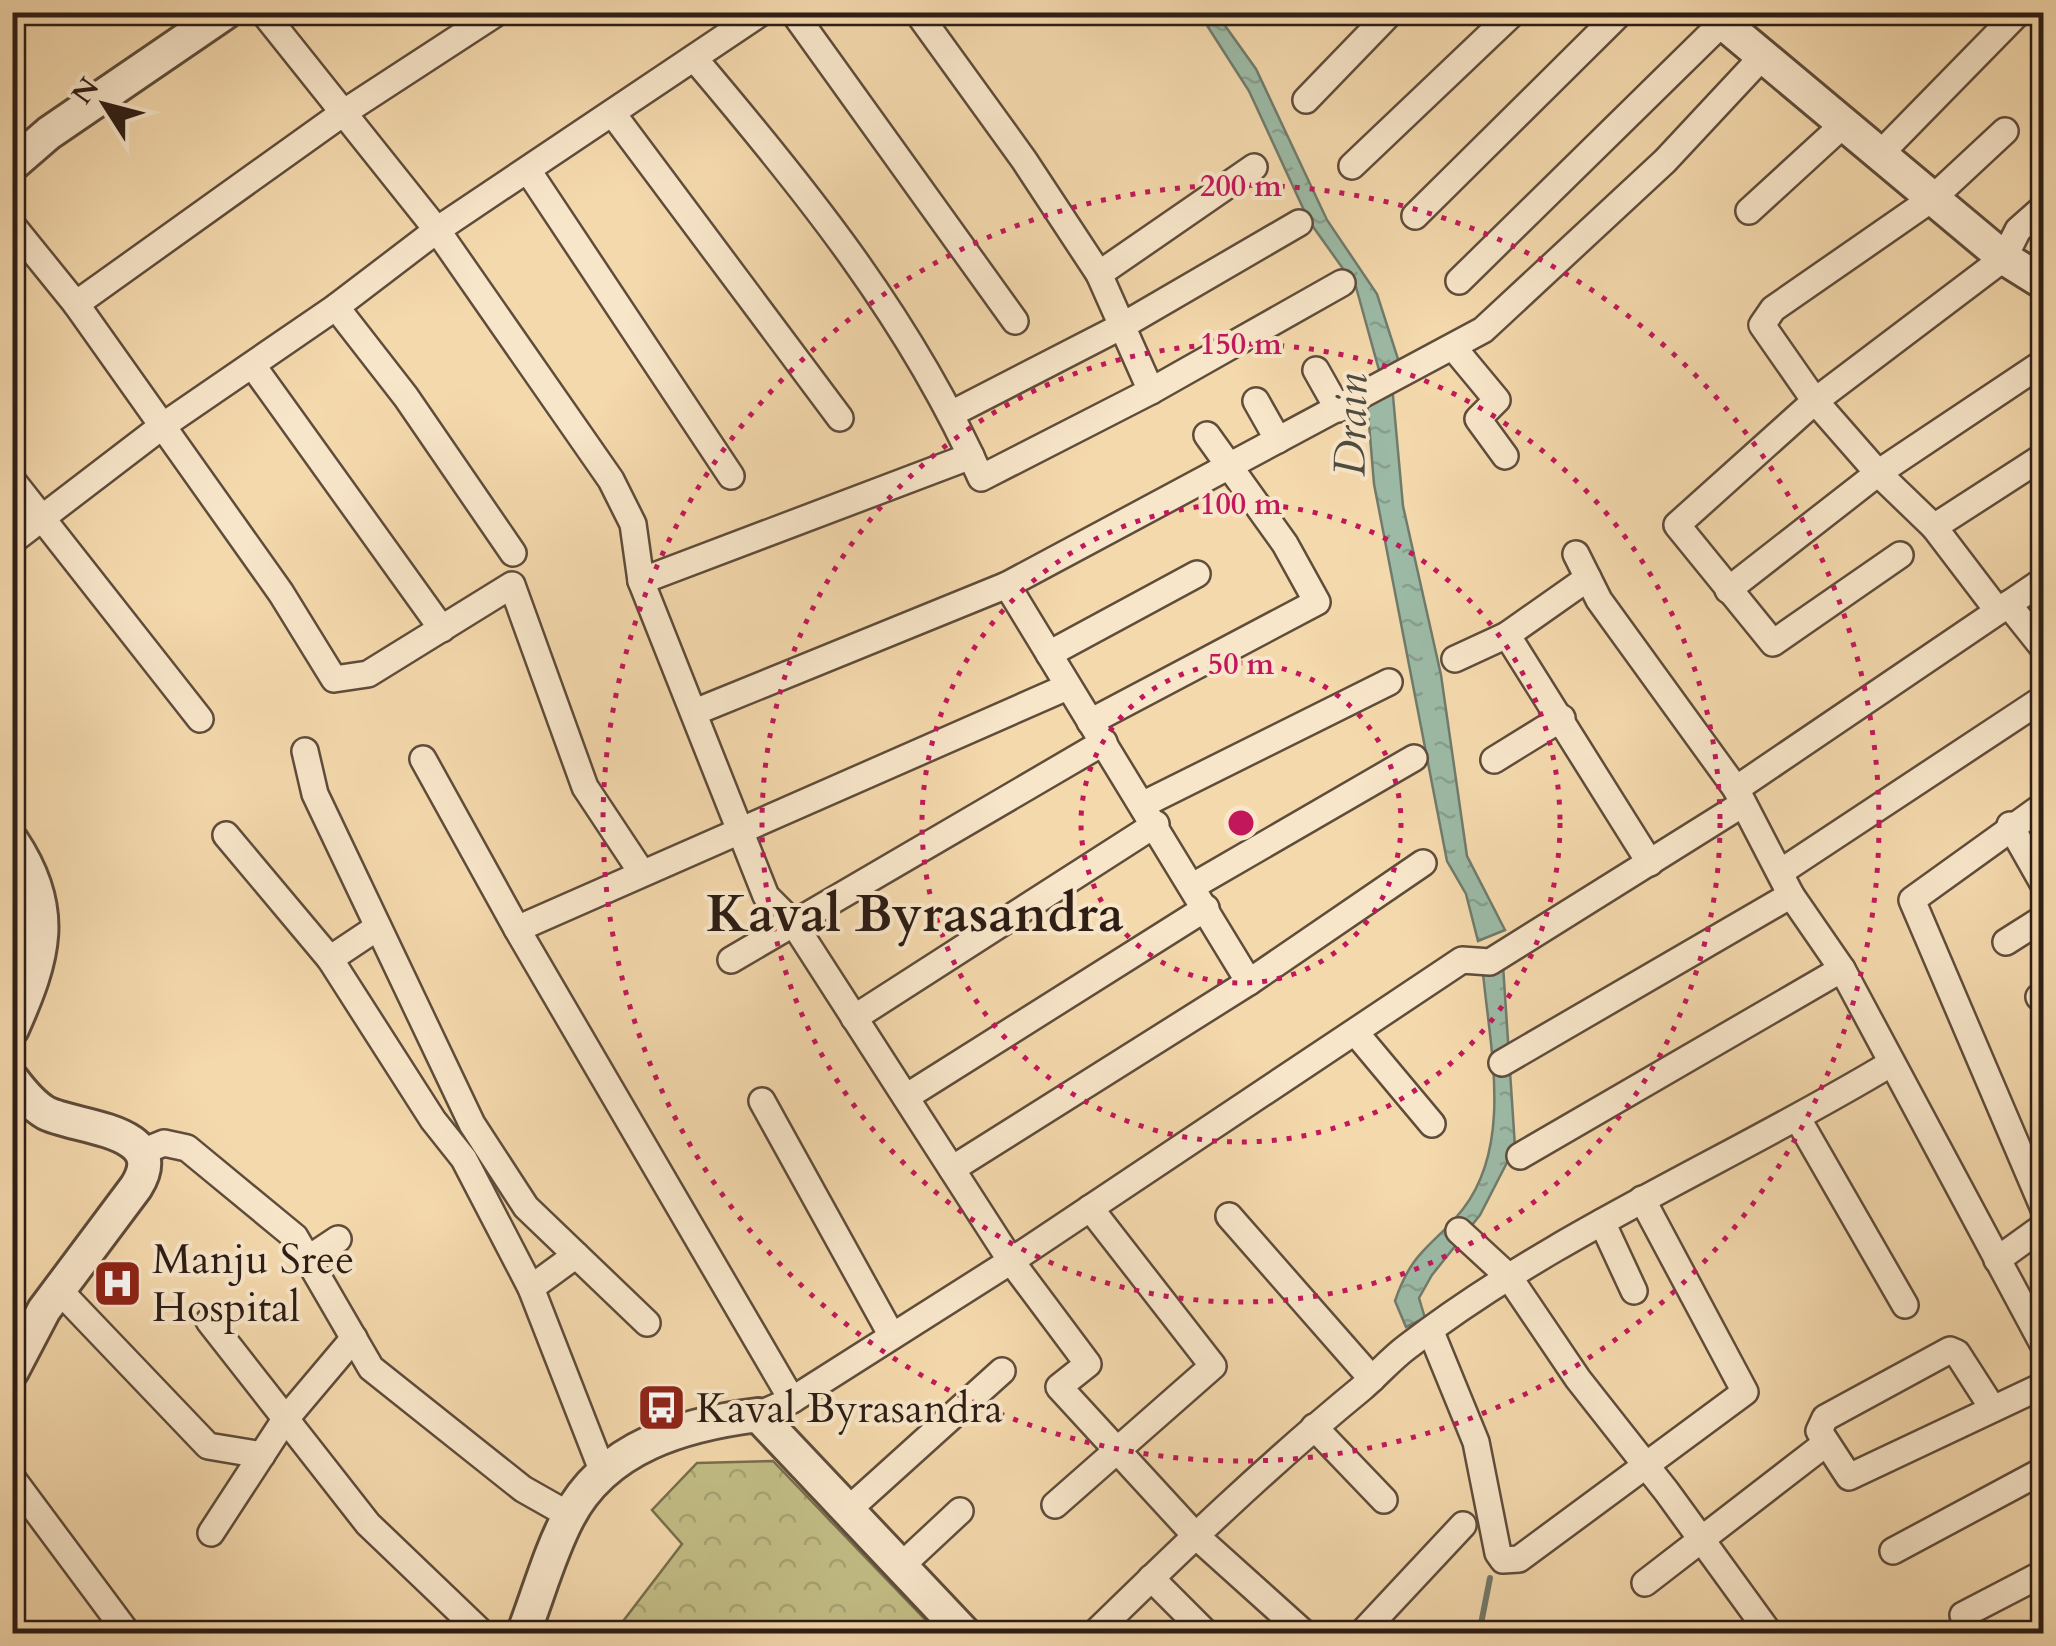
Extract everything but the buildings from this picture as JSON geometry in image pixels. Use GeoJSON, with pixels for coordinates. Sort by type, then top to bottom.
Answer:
{"type":"FeatureCollection","features":[{"type":"Feature","properties":{"kind":"street"},"geometry":{"type":"LineString","coordinates":[[12,165],[48,133],[226,12]]}},
{"type":"Feature","properties":{"kind":"street"},"geometry":{"type":"LineString","coordinates":[[263,12],[437,230],[610,480],[633,524],[641,581],[766,896],[794,924],[1012,1260],[1088,1364],[1058,1387],[1195,1535],[1304,1634]]}},
{"type":"Feature","properties":{"kind":"street"},"geometry":{"type":"LineString","coordinates":[[76,304],[344,114],[498,12]]}},
{"type":"Feature","properties":{"kind":"street"},"geometry":{"type":"LineString","coordinates":[[12,541],[161,427],[254,366],[437,230],[530,172],[762,12]]}},
{"type":"Feature","properties":{"kind":"street"},"geometry":{"type":"LineString","coordinates":[[792,12],[1015,322]]}},
{"type":"Feature","properties":{"kind":"street"},"geometry":{"type":"LineString","coordinates":[[917,12],[1024,160],[1099,274],[1151,391]]}},
{"type":"Feature","properties":{"kind":"street"},"geometry":{"type":"LineString","coordinates":[[1306,100],[1390,12]]}},
{"type":"Feature","properties":{"kind":"street"},"geometry":{"type":"LineString","coordinates":[[1352,166],[1514,12]]}},
{"type":"Feature","properties":{"kind":"street"},"geometry":{"type":"LineString","coordinates":[[1415,216],[1621,12]]}},
{"type":"Feature","properties":{"kind":"street"},"geometry":{"type":"LineString","coordinates":[[1880,154],[2019,12]]}},
{"type":"Feature","properties":{"kind":"street"},"geometry":{"type":"LineString","coordinates":[[1459,282],[1716,18],[2004,258],[2044,284]]}},
{"type":"Feature","properties":{"kind":"street"},"geometry":{"type":"LineString","coordinates":[[695,712],[1007,585],[1482,330],[1665,161],[1763,56]]}},
{"type":"Feature","properties":{"kind":"street"},"geometry":{"type":"LineString","coordinates":[[694,58],[785,166],[924,361],[981,478],[1151,391],[1342,282]]}},
{"type":"Feature","properties":{"kind":"street"},"geometry":{"type":"LineString","coordinates":[[613,114],[840,418]]}},
{"type":"Feature","properties":{"kind":"street"},"geometry":{"type":"LineString","coordinates":[[1749,211],[1844,124]]}},
{"type":"Feature","properties":{"kind":"street"},"geometry":{"type":"LineString","coordinates":[[2005,131],[1934,198],[1764,317],[1762,325],[1814,402],[2044,649]]}},
{"type":"Feature","properties":{"kind":"street"},"geometry":{"type":"LineString","coordinates":[[1099,274],[1254,166]]}},
{"type":"Feature","properties":{"kind":"street"},"geometry":{"type":"LineString","coordinates":[[530,172],[731,476]]}},
{"type":"Feature","properties":{"kind":"street"},"geometry":{"type":"LineString","coordinates":[[1900,555],[1773,643],[1677,525],[1814,402],[2004,258],[2018,230],[2044,208]]}},
{"type":"Feature","properties":{"kind":"street"},"geometry":{"type":"LineString","coordinates":[[951,414],[1122,326],[1299,223]]}},
{"type":"Feature","properties":{"kind":"street"},"geometry":{"type":"LineString","coordinates":[[12,225],[76,304],[281,593],[334,680],[368,674],[512,585],[585,786],[642,873]]}},
{"type":"Feature","properties":{"kind":"street"},"geometry":{"type":"LineString","coordinates":[[336,307],[406,397],[514,553]]}},
{"type":"Feature","properties":{"kind":"street"},"geometry":{"type":"LineString","coordinates":[[1453,346],[1497,400],[1478,418],[1505,456]]}},
{"type":"Feature","properties":{"kind":"street"},"geometry":{"type":"LineString","coordinates":[[1728,590],[1878,473],[2044,362]]}},
{"type":"Feature","properties":{"kind":"street"},"geometry":{"type":"LineString","coordinates":[[254,366],[442,629]]}},
{"type":"Feature","properties":{"kind":"street"},"geometry":{"type":"LineString","coordinates":[[1316,370],[1338,409]]}},
{"type":"Feature","properties":{"kind":"street"},"geometry":{"type":"LineString","coordinates":[[1256,402],[1278,440]]}},
{"type":"Feature","properties":{"kind":"street"},"geometry":{"type":"LineString","coordinates":[[731,960],[1097,732],[1317,602],[1285,544],[1207,435]]}},
{"type":"Feature","properties":{"kind":"street"},"geometry":{"type":"LineString","coordinates":[[641,581],[971,456]]}},
{"type":"Feature","properties":{"kind":"street"},"geometry":{"type":"LineString","coordinates":[[1934,527],[2044,456]]}},
{"type":"Feature","properties":{"kind":"street"},"geometry":{"type":"LineString","coordinates":[[12,480],[200,719]]}},
{"type":"Feature","properties":{"kind":"street"},"geometry":{"type":"LineString","coordinates":[[1576,554],[1598,600],[1739,797],[1787,883],[1842,969],[2044,1346]]}},
{"type":"Feature","properties":{"kind":"street"},"geometry":{"type":"LineString","coordinates":[[1049,654],[1197,574]]}},
{"type":"Feature","properties":{"kind":"street"},"geometry":{"type":"LineString","coordinates":[[1455,659],[1507,634],[1588,578]]}},
{"type":"Feature","properties":{"kind":"street"},"geometry":{"type":"LineString","coordinates":[[523,1634],[569,1515],[617,1458],[683,1428],[758,1415],[792,1400],[1012,1260],[1462,960],[1490,962],[1650,863],[2044,580]]}},
{"type":"Feature","properties":{"kind":"street"},"geometry":{"type":"LineString","coordinates":[[1007,585],[1250,982]]}},
{"type":"Feature","properties":{"kind":"street"},"geometry":{"type":"LineString","coordinates":[[1507,634],[1650,863]]}},
{"type":"Feature","properties":{"kind":"street"},"geometry":{"type":"LineString","coordinates":[[854,1018],[1150,814],[1389,682]]}},
{"type":"Feature","properties":{"kind":"street"},"geometry":{"type":"LineString","coordinates":[[517,929],[1067,687]]}},
{"type":"Feature","properties":{"kind":"street"},"geometry":{"type":"LineString","coordinates":[[1502,1064],[1787,883],[2044,698]]}},
{"type":"Feature","properties":{"kind":"street"},"geometry":{"type":"LineString","coordinates":[[1494,760],[1562,718]]}},
{"type":"Feature","properties":{"kind":"street"},"geometry":{"type":"LineString","coordinates":[[305,751],[314,794],[472,1124],[526,1207],[647,1323]]}},
{"type":"Feature","properties":{"kind":"street"},"geometry":{"type":"LineString","coordinates":[[906,1097],[1199,897],[1414,758]]}},
{"type":"Feature","properties":{"kind":"street"},"geometry":{"type":"LineString","coordinates":[[423,759],[517,929],[792,1400]]}},
{"type":"Feature","properties":{"kind":"street"},"geometry":{"type":"LineString","coordinates":[[2044,804],[2010,825],[1912,900],[2044,1210]]}},
{"type":"Feature","properties":{"kind":"street"},"geometry":{"type":"LineString","coordinates":[[2010,825],[2044,885]]}},
{"type":"Feature","properties":{"kind":"street"},"geometry":{"type":"LineString","coordinates":[[226,836],[330,959],[424,1106],[464,1159],[531,1288],[604,1475]]}},
{"type":"Feature","properties":{"kind":"street"},"geometry":{"type":"LineString","coordinates":[[12,841],[37,883],[41,936],[36,966],[12,1029]]}},
{"type":"Feature","properties":{"kind":"street"},"geometry":{"type":"LineString","coordinates":[[952,1169],[1250,982],[1422,863]]}},
{"type":"Feature","properties":{"kind":"street"},"geometry":{"type":"LineString","coordinates":[[2006,942],[2044,918]]}},
{"type":"Feature","properties":{"kind":"street"},"geometry":{"type":"LineString","coordinates":[[330,959],[378,927]]}},
{"type":"Feature","properties":{"kind":"street"},"geometry":{"type":"LineString","coordinates":[[1520,1156],[1842,969]]}},
{"type":"Feature","properties":{"kind":"street"},"geometry":{"type":"LineString","coordinates":[[1354,1032],[1432,1124]]}},
{"type":"Feature","properties":{"kind":"street"},"geometry":{"type":"LineString","coordinates":[[1094,1634],[1314,1427],[1422,1338],[1510,1277],[1602,1222],[1798,1119],[1890,1064]]}},
{"type":"Feature","properties":{"kind":"street"},"geometry":{"type":"LineString","coordinates":[[12,1079],[46,1113],[98,1125],[126,1138],[142,1152],[144,1170],[136,1187],[58,1288],[30,1331],[12,1372]]}},
{"type":"Feature","properties":{"kind":"street"},"geometry":{"type":"LineString","coordinates":[[762,1100],[892,1336]]}},
{"type":"Feature","properties":{"kind":"street"},"geometry":{"type":"LineString","coordinates":[[1798,1119],[1905,1305]]}},
{"type":"Feature","properties":{"kind":"street"},"geometry":{"type":"LineString","coordinates":[[142,1152],[164,1144],[187,1148],[295,1237],[371,1368],[523,1490],[569,1515]]}},
{"type":"Feature","properties":{"kind":"street"},"geometry":{"type":"LineString","coordinates":[[1422,1338],[1476,1442],[1496,1546],[1503,1560],[1519,1559],[1745,1392],[1642,1199]]}},
{"type":"Feature","properties":{"kind":"street"},"geometry":{"type":"LineString","coordinates":[[1055,1505],[1212,1366],[1090,1208]]}},
{"type":"Feature","properties":{"kind":"street"},"geometry":{"type":"LineString","coordinates":[[1229,1216],[1372,1379]]}},
{"type":"Feature","properties":{"kind":"street"},"geometry":{"type":"LineString","coordinates":[[1602,1222],[1634,1291]]}},
{"type":"Feature","properties":{"kind":"street"},"geometry":{"type":"LineString","coordinates":[[1997,1260],[2044,1226]]}},
{"type":"Feature","properties":{"kind":"street"},"geometry":{"type":"LineString","coordinates":[[1459,1231],[1510,1277],[1578,1379],[1646,1464],[1770,1634]]}},
{"type":"Feature","properties":{"kind":"street"},"geometry":{"type":"LineString","coordinates":[[308,1259],[338,1239]]}},
{"type":"Feature","properties":{"kind":"street"},"geometry":{"type":"LineString","coordinates":[[531,1288],[576,1255]]}},
{"type":"Feature","properties":{"kind":"street"},"geometry":{"type":"LineString","coordinates":[[58,1288],[208,1446],[262,1455]]}},
{"type":"Feature","properties":{"kind":"street"},"geometry":{"type":"LineString","coordinates":[[209,1321],[368,1524],[483,1634]]}},
{"type":"Feature","properties":{"kind":"street"},"geometry":{"type":"LineString","coordinates":[[211,1533],[284,1420],[354,1338]]}},
{"type":"Feature","properties":{"kind":"street"},"geometry":{"type":"LineString","coordinates":[[1992,1409],[1957,1353],[1950,1350],[1824,1418],[1819,1426],[1825,1444],[1849,1477],[2044,1385]]}},
{"type":"Feature","properties":{"kind":"street"},"geometry":{"type":"LineString","coordinates":[[848,1510],[1002,1372]]}},
{"type":"Feature","properties":{"kind":"street"},"geometry":{"type":"LineString","coordinates":[[758,1415],[965,1634]]}},
{"type":"Feature","properties":{"kind":"street"},"geometry":{"type":"LineString","coordinates":[[1314,1427],[1384,1500]]}},
{"type":"Feature","properties":{"kind":"street"},"geometry":{"type":"LineString","coordinates":[[1645,1583],[1825,1444]]}},
{"type":"Feature","properties":{"kind":"street"},"geometry":{"type":"LineString","coordinates":[[1893,1551],[2044,1470]]}},
{"type":"Feature","properties":{"kind":"street"},"geometry":{"type":"LineString","coordinates":[[12,1478],[128,1634]]}},
{"type":"Feature","properties":{"kind":"street"},"geometry":{"type":"LineString","coordinates":[[901,1566],[960,1511]]}},
{"type":"Feature","properties":{"kind":"street"},"geometry":{"type":"LineString","coordinates":[[1361,1634],[1463,1526]]}},
{"type":"Feature","properties":{"kind":"street"},"geometry":{"type":"LineString","coordinates":[[1961,1628],[1962,1615],[2044,1572]]}},
{"type":"Feature","properties":{"kind":"street"},"geometry":{"type":"LineString","coordinates":[[1151,1578],[1206,1634]]}},
{"type":"Feature","properties":{"kind":"green space"},"geometry":{"type":"Polygon","coordinates":[[[773,1461],[938,1633],[614,1633],[682,1544],[652,1510],[697,1463],[773,1461]]]}},
{"type":"Feature","properties":{"kind":"water"},"geometry":{"type":"Polygon","coordinates":[[[1199,13],[1216,13],[1256,69],[1327,220],[1377,294],[1399,362],[1379,370],[1356,287],[1309,221],[1249,91],[1199,13]]]}},
{"type":"Feature","properties":{"kind":"water"},"geometry":{"type":"Polygon","coordinates":[[[1392,385],[1403,506],[1441,675],[1467,856],[1505,930],[1478,941],[1466,894],[1447,861],[1374,484],[1367,400],[1392,385]]]}},
{"type":"Feature","properties":{"kind":"water"},"geometry":{"type":"Polygon","coordinates":[[[1503,965],[1515,1147],[1480,1215],[1432,1275],[1419,1298],[1425,1318],[1406,1327],[1395,1301],[1402,1283],[1416,1259],[1463,1209],[1479,1183],[1488,1155],[1494,1095],[1483,973],[1503,965]]]}},
{"type":"Feature","properties":{"kind":"waterway","name":"Drain"},"geometry":{"type":"LineString","coordinates":[[1479,1634],[1490,1578]]}},
{"type":"Feature","properties":{"kind":"place","name":"Manju Sree Hospital"},"geometry":{"type":"Point","coordinates":[117,1283]}},
{"type":"Feature","properties":{"kind":"place","name":"Kaval Byrasandra"},"geometry":{"type":"Point","coordinates":[661,1408]}},
{"type":"Feature","properties":{"kind":"district","name":"Kaval Byrasandra"},"geometry":{"type":"Point","coordinates":[915,915]}}]}
